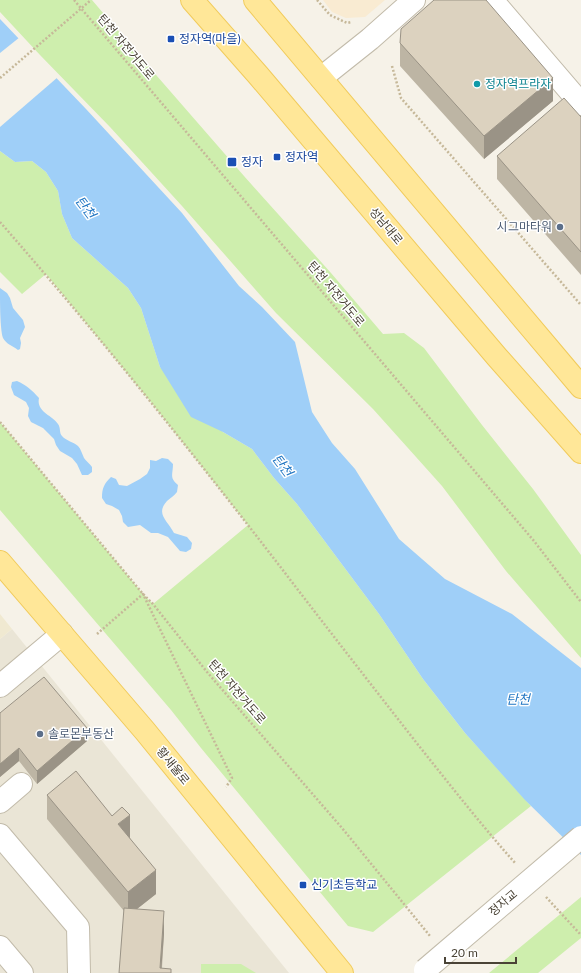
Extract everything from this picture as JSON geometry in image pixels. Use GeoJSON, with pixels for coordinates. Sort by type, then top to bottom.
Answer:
{"type":"FeatureCollection","features":[{"type":"Feature","properties":{"kind":"main road","name":"성남대로"},"geometry":{"type":"LineString","coordinates":[[192,0],[258,75],[496,357],[581,452]]}},
{"type":"Feature","properties":{"kind":"main road"},"geometry":{"type":"LineString","coordinates":[[255,0],[581,387]]}},
{"type":"Feature","properties":{"kind":"main road","name":"황새울로"},"geometry":{"type":"LineString","coordinates":[[0,562],[145,731],[342,973]]}},
{"type":"Feature","properties":{"kind":"street"},"geometry":{"type":"LineString","coordinates":[[321,78],[370,39],[414,0]]}},
{"type":"Feature","properties":{"kind":"street"},"geometry":{"type":"LineString","coordinates":[[492,0],[581,104]]}},
{"type":"Feature","properties":{"kind":"street"},"geometry":{"type":"LineString","coordinates":[[0,686],[62,634]]}},
{"type":"Feature","properties":{"kind":"street"},"geometry":{"type":"LineString","coordinates":[[0,802],[21,784]]}},
{"type":"Feature","properties":{"kind":"street"},"geometry":{"type":"LineString","coordinates":[[0,834],[78,927],[79,973]]}},
{"type":"Feature","properties":{"kind":"street","name":"정자교"},"geometry":{"type":"LineString","coordinates":[[423,971],[581,837]]}},
{"type":"Feature","properties":{"kind":"street"},"geometry":{"type":"LineString","coordinates":[[0,947],[22,973]]}},
{"type":"Feature","properties":{"kind":"path","name":"탄천 자전거도로"},"geometry":{"type":"LineString","coordinates":[[74,0],[534,541],[581,602]]}},
{"type":"Feature","properties":{"kind":"path"},"geometry":{"type":"LineString","coordinates":[[0,78],[91,0]]}},
{"type":"Feature","properties":{"kind":"path"},"geometry":{"type":"LineString","coordinates":[[317,0],[330,15],[347,22],[355,22]]}},
{"type":"Feature","properties":{"kind":"path"},"geometry":{"type":"LineString","coordinates":[[392,66],[401,98],[581,305]]}},
{"type":"Feature","properties":{"kind":"path"},"geometry":{"type":"LineString","coordinates":[[0,222],[48,276],[154,406],[428,757],[519,868]]}},
{"type":"Feature","properties":{"kind":"path","name":"탄천 자전거도로"},"geometry":{"type":"LineString","coordinates":[[0,422],[143,594],[153,604],[207,672],[342,828],[431,938]]}},
{"type":"Feature","properties":{"kind":"path"},"geometry":{"type":"LineString","coordinates":[[97,634],[143,594],[232,778],[226,787]]}},
{"type":"Feature","properties":{"kind":"path"},"geometry":{"type":"LineString","coordinates":[[544,896],[581,935]]}},
{"type":"Feature","properties":{"kind":"shaded area"},"geometry":{"type":"Polygon","coordinates":[[[323,0],[385,0],[365,17],[346,18],[332,12],[323,0]]]}},
{"type":"Feature","properties":{"kind":"shaded area"},"geometry":{"type":"Polygon","coordinates":[[[0,614],[12,629],[0,639],[0,614]]]}},
{"type":"Feature","properties":{"kind":"shaded area"},"geometry":{"type":"Polygon","coordinates":[[[12,629],[289,973],[0,973],[0,639],[12,629]]]}},
{"type":"Feature","properties":{"kind":"green space"},"geometry":{"type":"Polygon","coordinates":[[[0,0],[92,0],[383,334],[404,333],[424,348],[482,425],[533,489],[581,555],[581,658],[506,571],[442,486],[373,409],[276,313],[110,127],[0,12],[0,0]]]}},
{"type":"Feature","properties":{"kind":"green space"},"geometry":{"type":"Polygon","coordinates":[[[0,151],[15,162],[32,161],[46,172],[58,191],[62,214],[72,238],[128,288],[141,308],[160,367],[223,432],[252,449],[274,478],[297,504],[379,614],[423,679],[465,733],[531,806],[373,932],[348,926],[171,710],[0,510],[0,422],[143,594],[153,604],[248,525],[154,406],[46,274],[22,294],[0,272],[0,151]]]}},
{"type":"Feature","properties":{"kind":"green space"},"geometry":{"type":"Polygon","coordinates":[[[581,897],[581,938],[538,973],[489,973],[581,897]]]}},
{"type":"Feature","properties":{"kind":"green space"},"geometry":{"type":"Polygon","coordinates":[[[201,964],[241,964],[256,973],[201,973],[201,964]]]}},
{"type":"Feature","properties":{"kind":"water","name":"탄천"},"geometry":{"type":"Polygon","coordinates":[[[0,19],[182,213],[239,286],[262,307],[295,342],[312,412],[332,443],[355,469],[399,539],[445,579],[512,614],[581,668],[581,855],[525,800],[465,733],[423,679],[379,614],[297,504],[274,478],[252,449],[223,432],[191,417],[160,367],[141,308],[128,288],[72,238],[62,214],[58,191],[46,172],[32,161],[15,162],[0,151],[0,19]]]}},
{"type":"Feature","properties":{"kind":"water"},"geometry":{"type":"Polygon","coordinates":[[[0,288],[7,293],[13,308],[23,320],[25,327],[20,338],[20,349],[18,350],[3,338],[0,288]]]}},
{"type":"Feature","properties":{"kind":"water"},"geometry":{"type":"Polygon","coordinates":[[[17,381],[29,388],[39,398],[40,407],[42,410],[58,424],[61,435],[64,438],[79,447],[84,458],[92,467],[92,472],[88,475],[82,475],[77,464],[72,458],[60,451],[54,439],[43,428],[31,422],[28,416],[29,408],[26,402],[14,395],[11,387],[12,382],[17,381]]]}},
{"type":"Feature","properties":{"kind":"water"},"geometry":{"type":"Polygon","coordinates":[[[162,458],[168,459],[173,464],[172,478],[178,485],[177,492],[167,501],[162,510],[162,514],[174,533],[187,537],[192,543],[191,549],[186,552],[180,551],[168,537],[158,533],[151,533],[140,525],[128,527],[123,522],[119,510],[106,504],[102,498],[104,486],[111,477],[116,479],[119,485],[127,486],[147,474],[150,468],[150,460],[156,461],[162,458]]]}},
{"type":"Feature","properties":{"kind":"pier"},"geometry":{"type":"Polygon","coordinates":[[[20,37],[58,77],[0,127],[0,53],[20,37]]]}},
{"type":"Feature","properties":{"kind":"building","name":"정자역프라자"},"geometry":{"type":"Polygon","coordinates":[[[434,0],[486,0],[553,78],[484,136],[400,43],[401,29],[434,0]]]}},
{"type":"Feature","properties":{"kind":"building","name":"시그마타워"},"geometry":{"type":"Polygon","coordinates":[[[564,98],[581,117],[581,252],[497,156],[564,98]]]}},
{"type":"Feature","properties":{"kind":"building","name":"솔로몬부동산"},"geometry":{"type":"Polygon","coordinates":[[[44,677],[87,728],[37,771],[19,748],[0,764],[0,713],[44,677]]]}},
{"type":"Feature","properties":{"kind":"building"},"geometry":{"type":"Polygon","coordinates":[[[76,771],[112,816],[122,807],[130,815],[118,824],[156,870],[128,892],[47,795],[76,771]]]}},
{"type":"Feature","properties":{"kind":"building"},"geometry":{"type":"Polygon","coordinates":[[[124,908],[164,911],[160,968],[171,969],[171,973],[119,973],[124,908]]]}},
{"type":"Feature","properties":{"kind":"place","name":"정자역(마을)"},"geometry":{"type":"Point","coordinates":[171,39]}},
{"type":"Feature","properties":{"kind":"place","name":"정자역프라자"},"geometry":{"type":"Point","coordinates":[477,84]}},
{"type":"Feature","properties":{"kind":"place","name":"정자역"},"geometry":{"type":"Point","coordinates":[277,157]}},
{"type":"Feature","properties":{"kind":"place","name":"정자"},"geometry":{"type":"Point","coordinates":[232,162]}},
{"type":"Feature","properties":{"kind":"place","name":"시그마타워"},"geometry":{"type":"Point","coordinates":[560,227]}},
{"type":"Feature","properties":{"kind":"place","name":"솔로몬부동산"},"geometry":{"type":"Point","coordinates":[40,734]}},
{"type":"Feature","properties":{"kind":"place","name":"신기초등학교"},"geometry":{"type":"Point","coordinates":[303,885]}}]}
